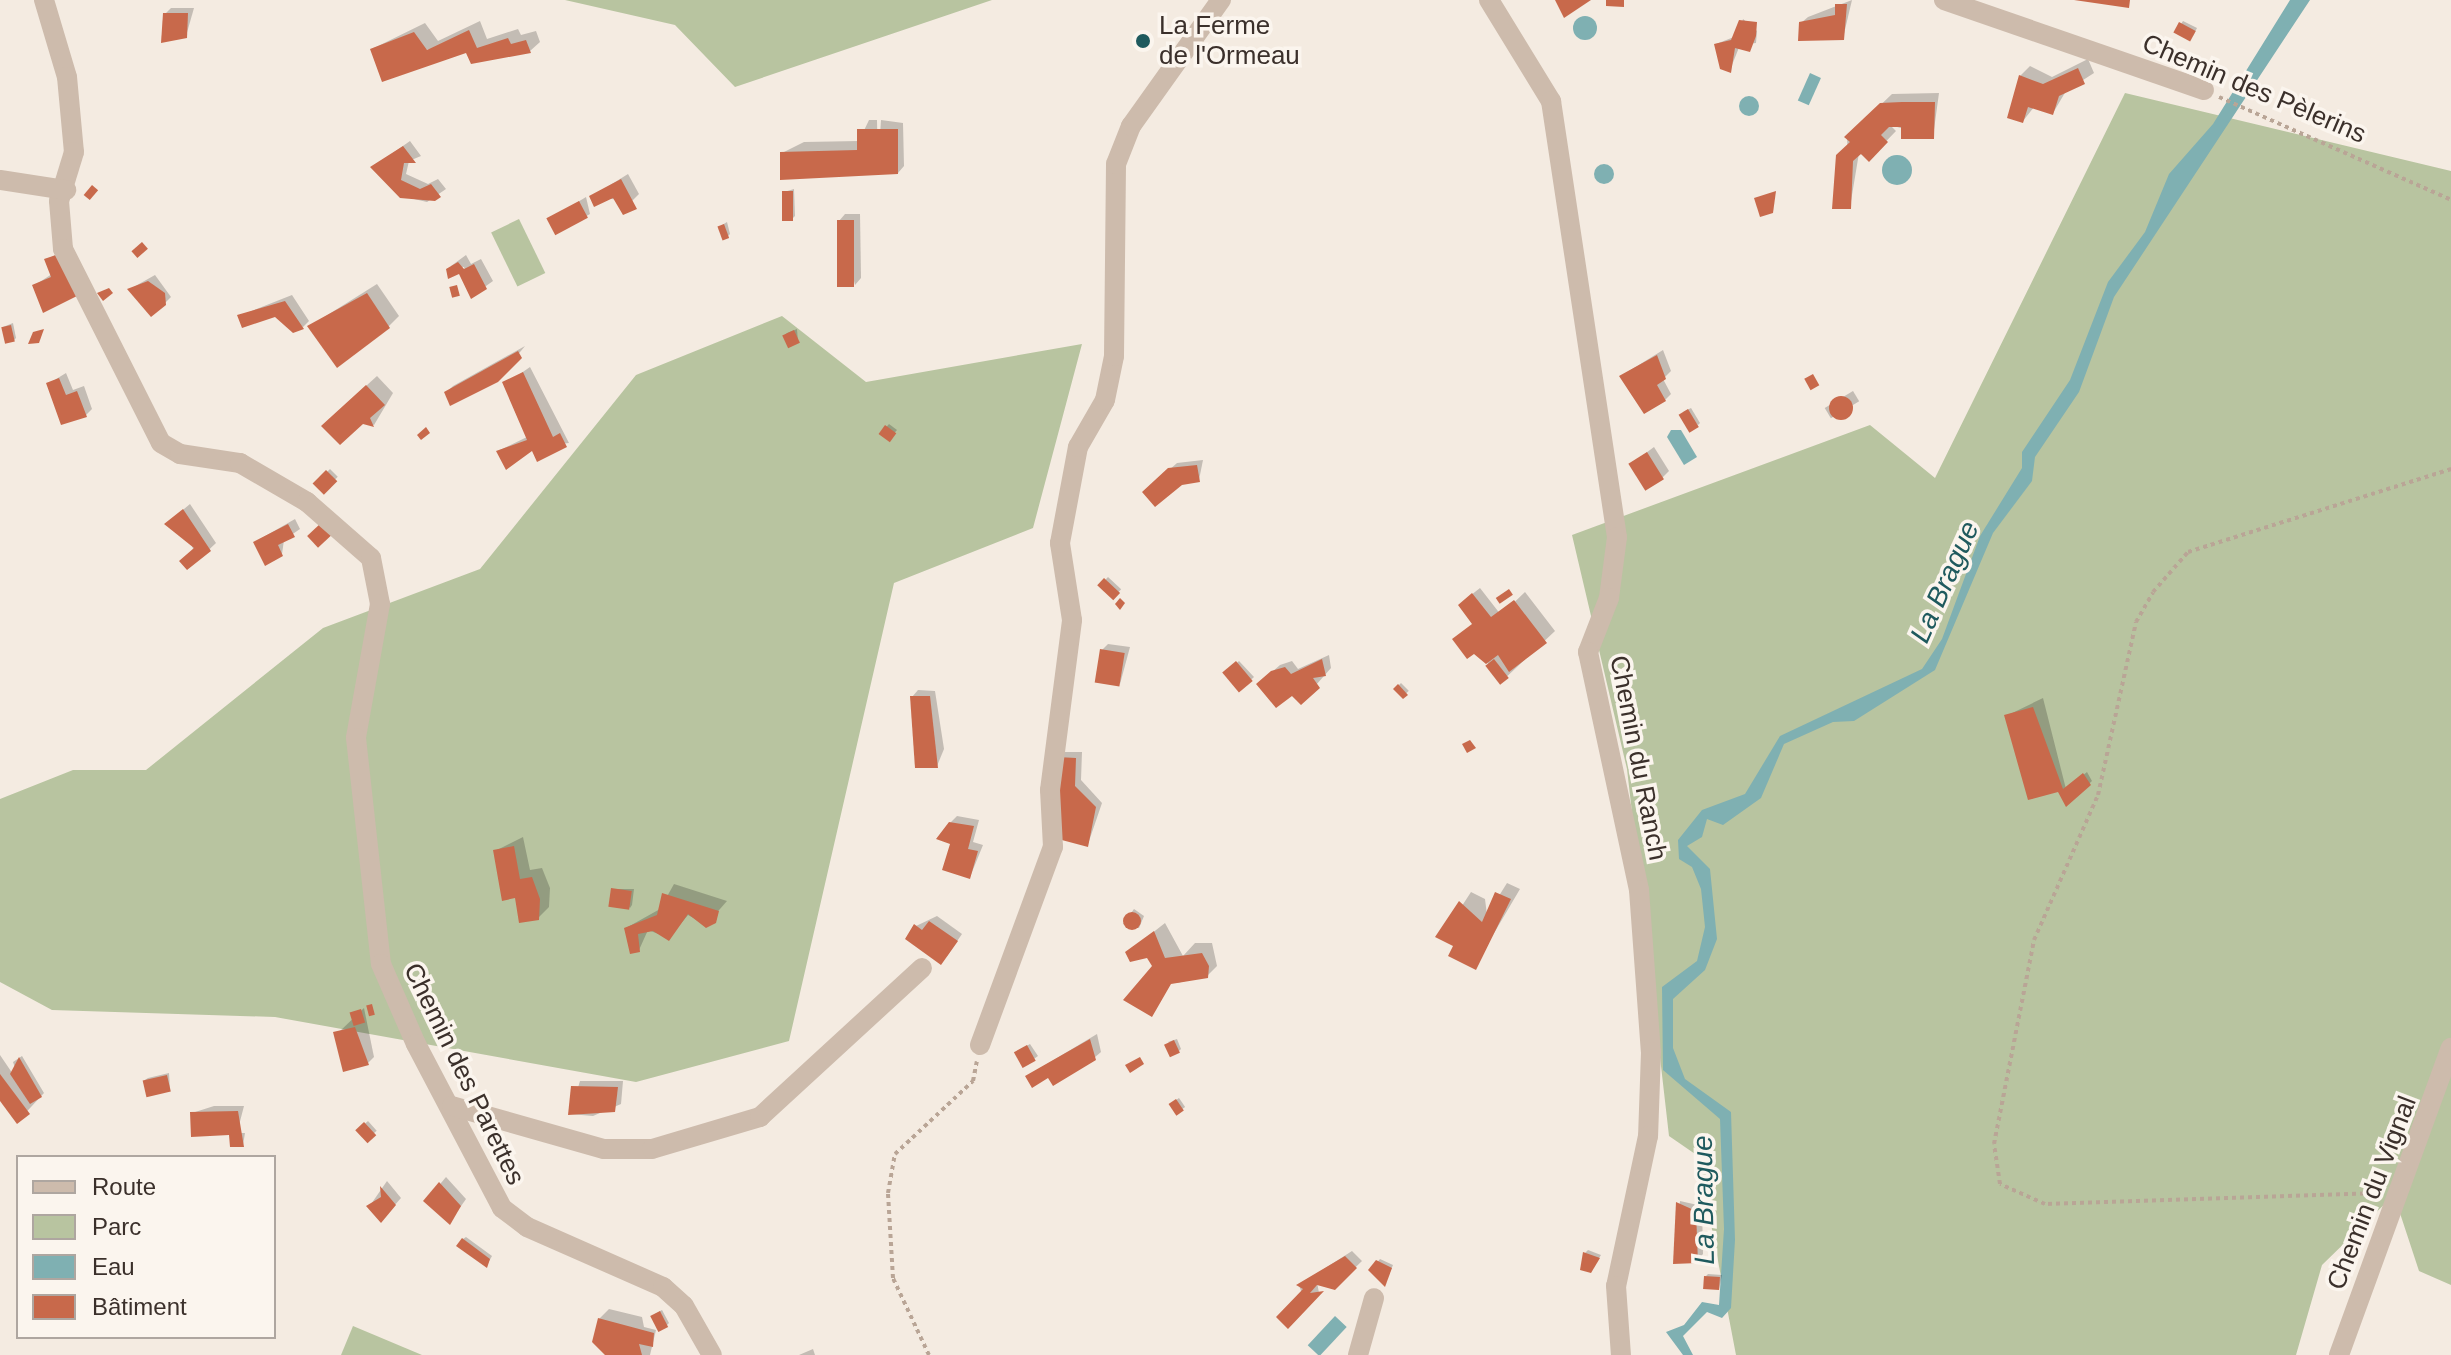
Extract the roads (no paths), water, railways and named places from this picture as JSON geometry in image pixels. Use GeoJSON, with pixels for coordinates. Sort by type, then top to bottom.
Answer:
{"type":"FeatureCollection","features":[{"type":"Feature","properties":{"kind":"street","name":"Chemin des Parettes"},"geometry":{"type":"LineString","coordinates":[[44,0],[67,77],[74,152],[58,217],[63,249],[161,443],[180,454],[240,463],[307,502],[371,558],[380,604],[356,738],[373,915],[381,964],[502,1208],[527,1227],[663,1287],[684,1306],[712,1355]]}},
{"type":"Feature","properties":{"kind":"street"},"geometry":{"type":"LineString","coordinates":[[980,1045],[1053,847],[1050,790],[1072,620],[1060,543],[1078,447],[1105,400],[1114,356],[1116,164],[1131,126],[1221,0]]}},
{"type":"Feature","properties":{"kind":"street","name":"Chemin du Ranch"},"geometry":{"type":"LineString","coordinates":[[1489,0],[1551,101],[1617,537],[1609,598],[1588,652],[1639,890],[1651,1052],[1648,1136],[1617,1276],[1621,1355]]}},
{"type":"Feature","properties":{"kind":"street","name":"Chemin des Pèlerins"},"geometry":{"type":"LineString","coordinates":[[1944,0],[2204,90]]}},
{"type":"Feature","properties":{"kind":"street"},"geometry":{"type":"LineString","coordinates":[[0,180],[66,190]]}},
{"type":"Feature","properties":{"kind":"street"},"geometry":{"type":"LineString","coordinates":[[452,1106],[604,1149],[652,1149],[760,1117],[922,968]]}},
{"type":"Feature","properties":{"kind":"street","name":"Chemin du Vignal"},"geometry":{"type":"LineString","coordinates":[[2339,1355],[2395,1194],[2451,1048]]}},
{"type":"Feature","properties":{"kind":"street"},"geometry":{"type":"LineString","coordinates":[[1358,1355],[1374,1298]]}},
{"type":"Feature","properties":{"kind":"water"},"geometry":{"type":"Polygon","coordinates":[[[2290,0],[2310,0],[2114,297],[2079,392],[2035,457],[2032,481],[1993,533],[1935,670],[1854,721],[1833,722],[1784,744],[1761,798],[1723,825],[1707,819],[1702,837],[1687,846],[1710,869],[1717,939],[1705,970],[1673,999],[1673,1048],[1685,1079],[1731,1112],[1735,1240],[1731,1308],[1722,1318],[1707,1312],[1683,1336],[1693,1355],[1683,1355],[1666,1332],[1684,1325],[1702,1302],[1719,1305],[1724,1229],[1720,1119],[1663,1070],[1662,987],[1697,961],[1705,927],[1701,889],[1692,867],[1679,859],[1678,840],[1702,810],[1745,794],[1780,736],[1922,669],[1942,639],[1980,536],[2022,468],[2022,452],[2070,380],[2108,282],[2145,232],[2169,174],[2213,124],[2290,0]]]}},
{"type":"Feature","properties":{"kind":"water"},"geometry":{"type":"Polygon","coordinates":[[[1585,16],[1596,23],[1597,28],[1590,39],[1585,40],[1574,33],[1573,28],[1580,17],[1585,16]]]}},
{"type":"Feature","properties":{"kind":"water"},"geometry":{"type":"Polygon","coordinates":[[[1810,73],[1821,78],[1809,105],[1798,100],[1810,73]]]}},
{"type":"Feature","properties":{"kind":"water"},"geometry":{"type":"Polygon","coordinates":[[[1749,96],[1756,99],[1759,106],[1756,113],[1749,116],[1742,113],[1739,106],[1742,99],[1749,96]]]}},
{"type":"Feature","properties":{"kind":"water"},"geometry":{"type":"Polygon","coordinates":[[[1897,155],[1903,156],[1911,164],[1911,176],[1903,184],[1897,185],[1891,184],[1883,176],[1882,170],[1883,164],[1891,156],[1897,155]]]}},
{"type":"Feature","properties":{"kind":"water"},"geometry":{"type":"Polygon","coordinates":[[[1604,164],[1611,167],[1614,174],[1611,181],[1604,184],[1597,181],[1594,174],[1597,167],[1604,164]]]}},
{"type":"Feature","properties":{"kind":"water"},"geometry":{"type":"Polygon","coordinates":[[[1671,430],[1681,430],[1697,457],[1684,465],[1667,437],[1671,430]]]}},
{"type":"Feature","properties":{"kind":"water"},"geometry":{"type":"Polygon","coordinates":[[[1335,1316],[1347,1327],[1321,1355],[1308,1345],[1335,1316]]]}},
{"type":"Feature","properties":{"kind":"place","name":"La Ferme de l'Ormeau"},"geometry":{"type":"Point","coordinates":[1143,41]}},
{"type":"Feature","properties":{"kind":"water label","name":"La Brague"},"geometry":{"type":"Point","coordinates":[1945,582]}},
{"type":"Feature","properties":{"kind":"water label","name":"La Brague"},"geometry":{"type":"Point","coordinates":[1704,1200]}}]}
